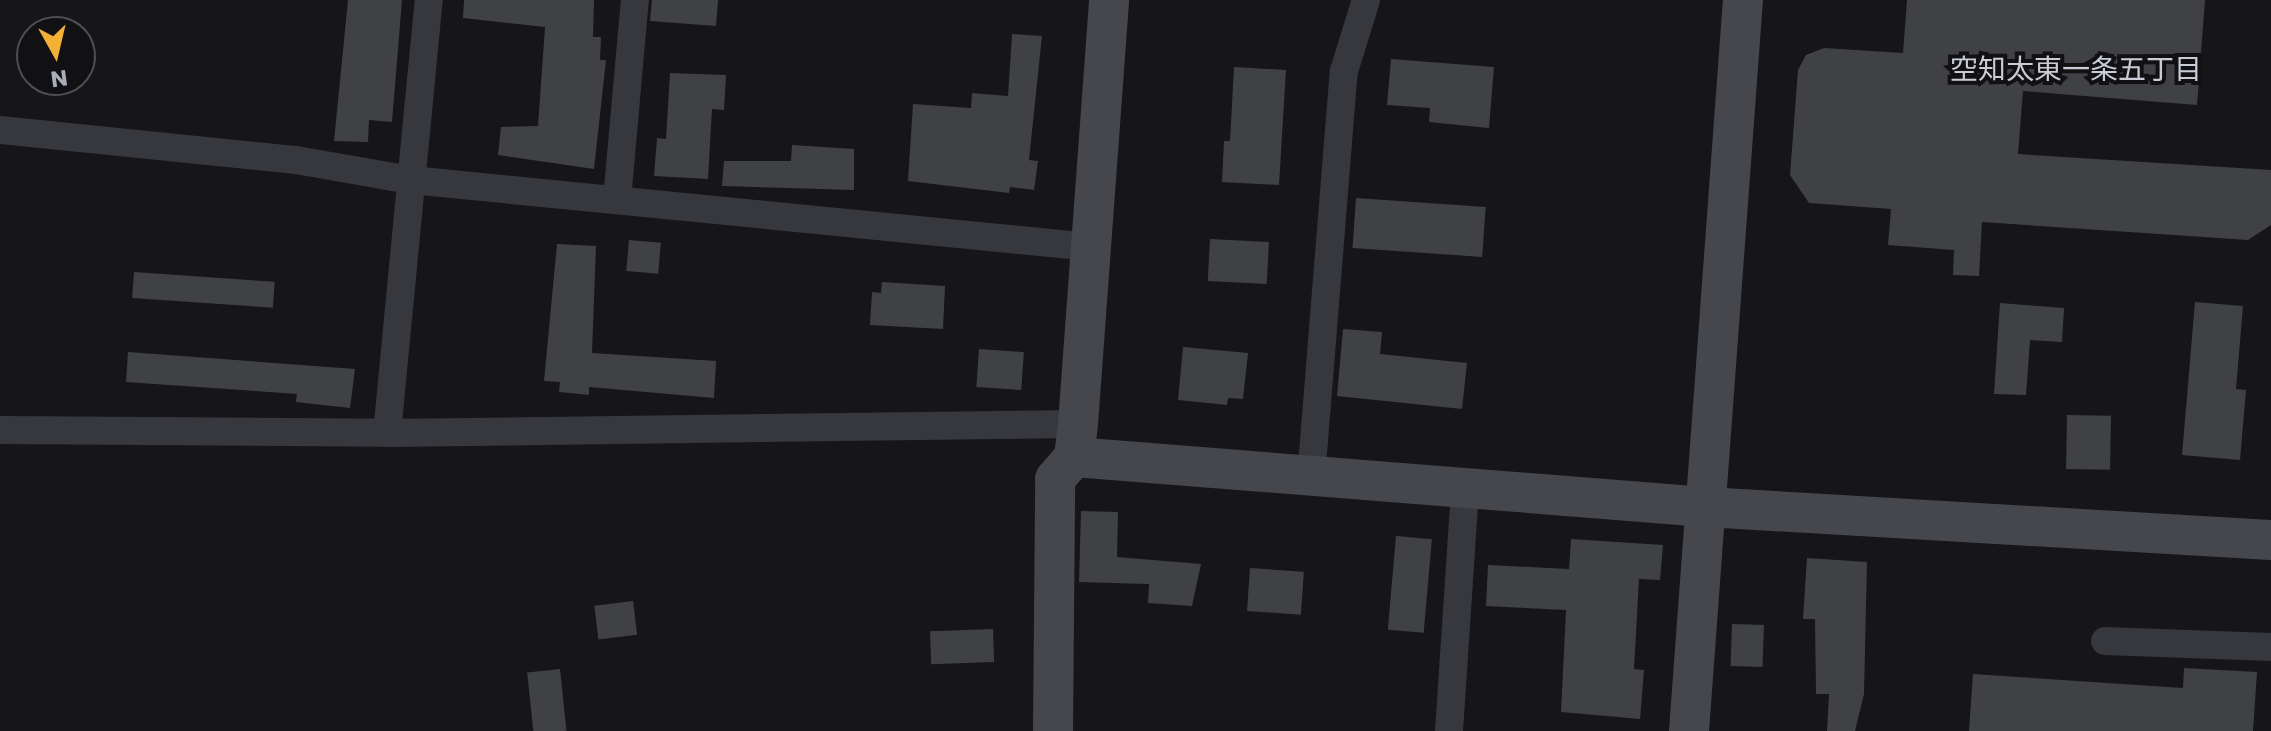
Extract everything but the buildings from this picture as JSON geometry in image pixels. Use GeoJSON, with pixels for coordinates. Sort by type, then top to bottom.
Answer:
{"type":"FeatureCollection","features":[{"type":"Feature","properties":{"kind":"street"},"geometry":{"type":"LineString","coordinates":[[387,433],[429,0]]}},
{"type":"Feature","properties":{"kind":"street"},"geometry":{"type":"LineString","coordinates":[[617,200],[635,0]]}},
{"type":"Feature","properties":{"kind":"street"},"geometry":{"type":"LineString","coordinates":[[1053,731],[1055,479],[1076,440],[1109,0]]}},
{"type":"Feature","properties":{"kind":"street"},"geometry":{"type":"LineString","coordinates":[[1311,478],[1344,71],[1366,0]]}},
{"type":"Feature","properties":{"kind":"street"},"geometry":{"type":"LineString","coordinates":[[1689,731],[1743,0]]}},
{"type":"Feature","properties":{"kind":"street"},"geometry":{"type":"LineString","coordinates":[[0,130],[296,160],[411,180],[1091,247]]}},
{"type":"Feature","properties":{"kind":"street"},"geometry":{"type":"LineString","coordinates":[[0,430],[1076,440],[1311,478],[1705,507],[2271,540]]}},
{"type":"Feature","properties":{"kind":"street"},"geometry":{"type":"LineString","coordinates":[[1449,731],[1465,490]]}},
{"type":"Feature","properties":{"kind":"street"},"geometry":{"type":"LineString","coordinates":[[2105,641],[2271,647]]}},
{"type":"Feature","properties":{"kind":"district","name":"空知太東一条五丁目"},"geometry":{"type":"Point","coordinates":[2076,70]}}]}
